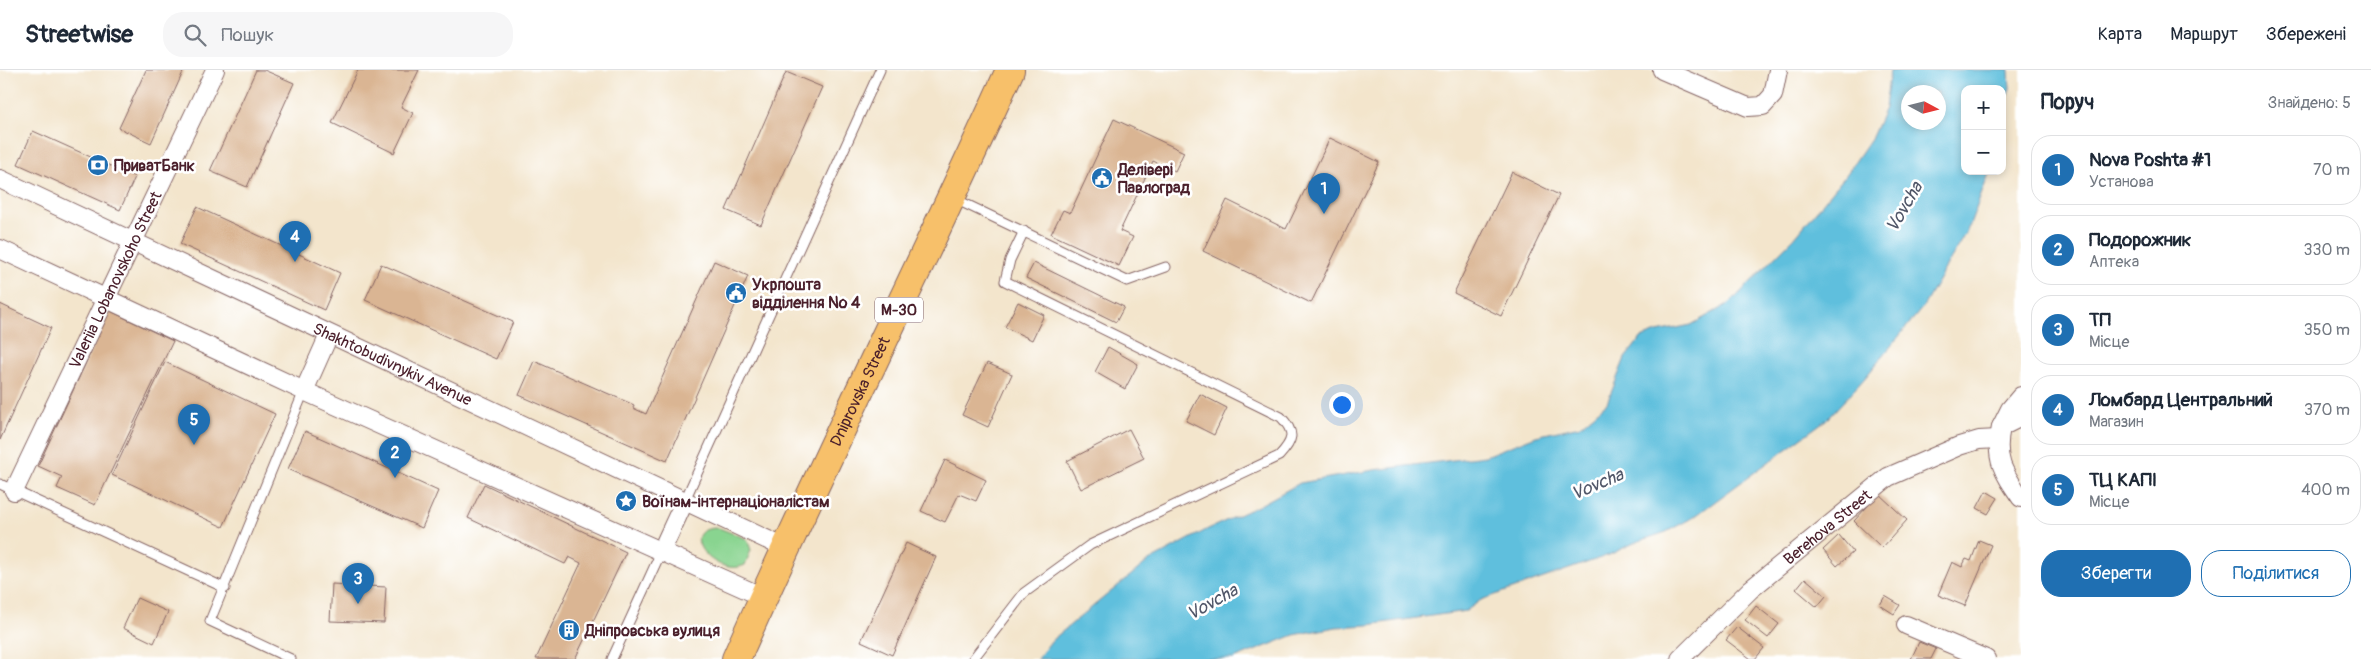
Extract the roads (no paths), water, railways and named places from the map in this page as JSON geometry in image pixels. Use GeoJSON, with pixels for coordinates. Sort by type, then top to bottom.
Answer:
{"type":"FeatureCollection","features":[{"type":"Feature","properties":{"kind":"highway","name":"Dniprovska Street"},"geometry":{"type":"LineString","coordinates":[[736,659],[785,548],[952,198],[1010,70]]}},
{"type":"Feature","properties":{"kind":"street","name":"Valeriia Lobanovskoho Street"},"geometry":{"type":"LineString","coordinates":[[7,488],[133,241],[215,70]]}},
{"type":"Feature","properties":{"kind":"street"},"geometry":{"type":"LineString","coordinates":[[1662,70],[1748,107],[1763,106],[1772,95],[1778,70]]}},
{"type":"Feature","properties":{"kind":"street","name":"Shakhtobudivnykiv Avenue"},"geometry":{"type":"LineString","coordinates":[[0,179],[785,548]]}},
{"type":"Feature","properties":{"kind":"street"},"geometry":{"type":"LineString","coordinates":[[0,249],[304,391],[763,597]]}},
{"type":"Feature","properties":{"kind":"street"},"geometry":{"type":"LineString","coordinates":[[304,391],[329,335]]}},
{"type":"Feature","properties":{"kind":"street"},"geometry":{"type":"LineString","coordinates":[[2021,396],[2010,409],[2000,433],[1998,454],[2002,470],[2021,498]]}},
{"type":"Feature","properties":{"kind":"street","name":"Berehova Street"},"geometry":{"type":"LineString","coordinates":[[1680,659],[1751,589],[1888,478],[1959,446],[2000,433],[2021,416]]}},
{"type":"Feature","properties":{"kind":"street"},"geometry":{"type":"LineString","coordinates":[[661,552],[685,500]]}},
{"type":"Feature","properties":{"kind":"street"},"geometry":{"type":"LineString","coordinates":[[1906,625],[1986,659]]}},
{"type":"Feature","properties":{"kind":"lane"},"geometry":{"type":"LineString","coordinates":[[685,500],[880,70]]}},
{"type":"Feature","properties":{"kind":"lane"},"geometry":{"type":"LineString","coordinates":[[952,198],[1127,281],[1166,267]]}},
{"type":"Feature","properties":{"kind":"lane"},"geometry":{"type":"LineString","coordinates":[[973,659],[1024,593],[1090,545],[1279,456],[1288,446],[1292,437],[1290,426],[1281,417],[1005,281],[1010,260],[1024,232]]}},
{"type":"Feature","properties":{"kind":"lane"},"geometry":{"type":"LineString","coordinates":[[291,659],[210,621],[304,391]]}},
{"type":"Feature","properties":{"kind":"lane"},"geometry":{"type":"LineString","coordinates":[[7,488],[225,588]]}},
{"type":"Feature","properties":{"kind":"lane"},"geometry":{"type":"LineString","coordinates":[[612,659],[661,552]]}},
{"type":"Feature","properties":{"kind":"water","name":"Vovcha"},"geometry":{"type":"Polygon","coordinates":[[[1890,70],[2009,70],[2010,88],[2006,102],[2006,85],[1961,85],[1961,175],[1989,175],[1970,225],[1923,307],[1864,379],[1827,419],[1694,517],[1666,532],[1636,542],[1609,555],[1481,600],[1466,611],[1368,625],[1336,627],[1294,635],[1234,659],[1037,659],[1052,640],[1147,562],[1300,483],[1374,470],[1485,456],[1536,436],[1580,426],[1607,403],[1625,358],[1641,338],[1657,332],[1691,325],[1730,303],[1795,237],[1846,175],[1872,137],[1885,108],[1890,70]]]}},
{"type":"Feature","properties":{"kind":"place","name":"ПриватБанк"},"geometry":{"type":"Point","coordinates":[98,165]}},
{"type":"Feature","properties":{"kind":"place","name":"Делівері Павлоград"},"geometry":{"type":"Point","coordinates":[1102,178]}},
{"type":"Feature","properties":{"kind":"place","name":"Nova Poshta #1"},"geometry":{"type":"Point","coordinates":[1324,214]}},
{"type":"Feature","properties":{"kind":"place","name":"Ломбард Центральний"},"geometry":{"type":"Point","coordinates":[295,262]}},
{"type":"Feature","properties":{"kind":"place","name":"Укрпошта відділення № 4"},"geometry":{"type":"Point","coordinates":[736,293]}},
{"type":"Feature","properties":{"kind":"place","name":"ТЦ КАПІ"},"geometry":{"type":"Point","coordinates":[194,445]}},
{"type":"Feature","properties":{"kind":"place","name":"Подорожник"},"geometry":{"type":"Point","coordinates":[395,478]}},
{"type":"Feature","properties":{"kind":"place","name":"Воїнам-інтернаціоналістам"},"geometry":{"type":"Point","coordinates":[626,501]}},
{"type":"Feature","properties":{"kind":"place","name":"ТП"},"geometry":{"type":"Point","coordinates":[358,604]}},
{"type":"Feature","properties":{"kind":"place","name":"Дніпровська вулиця"},"geometry":{"type":"Point","coordinates":[569,630]}}]}
